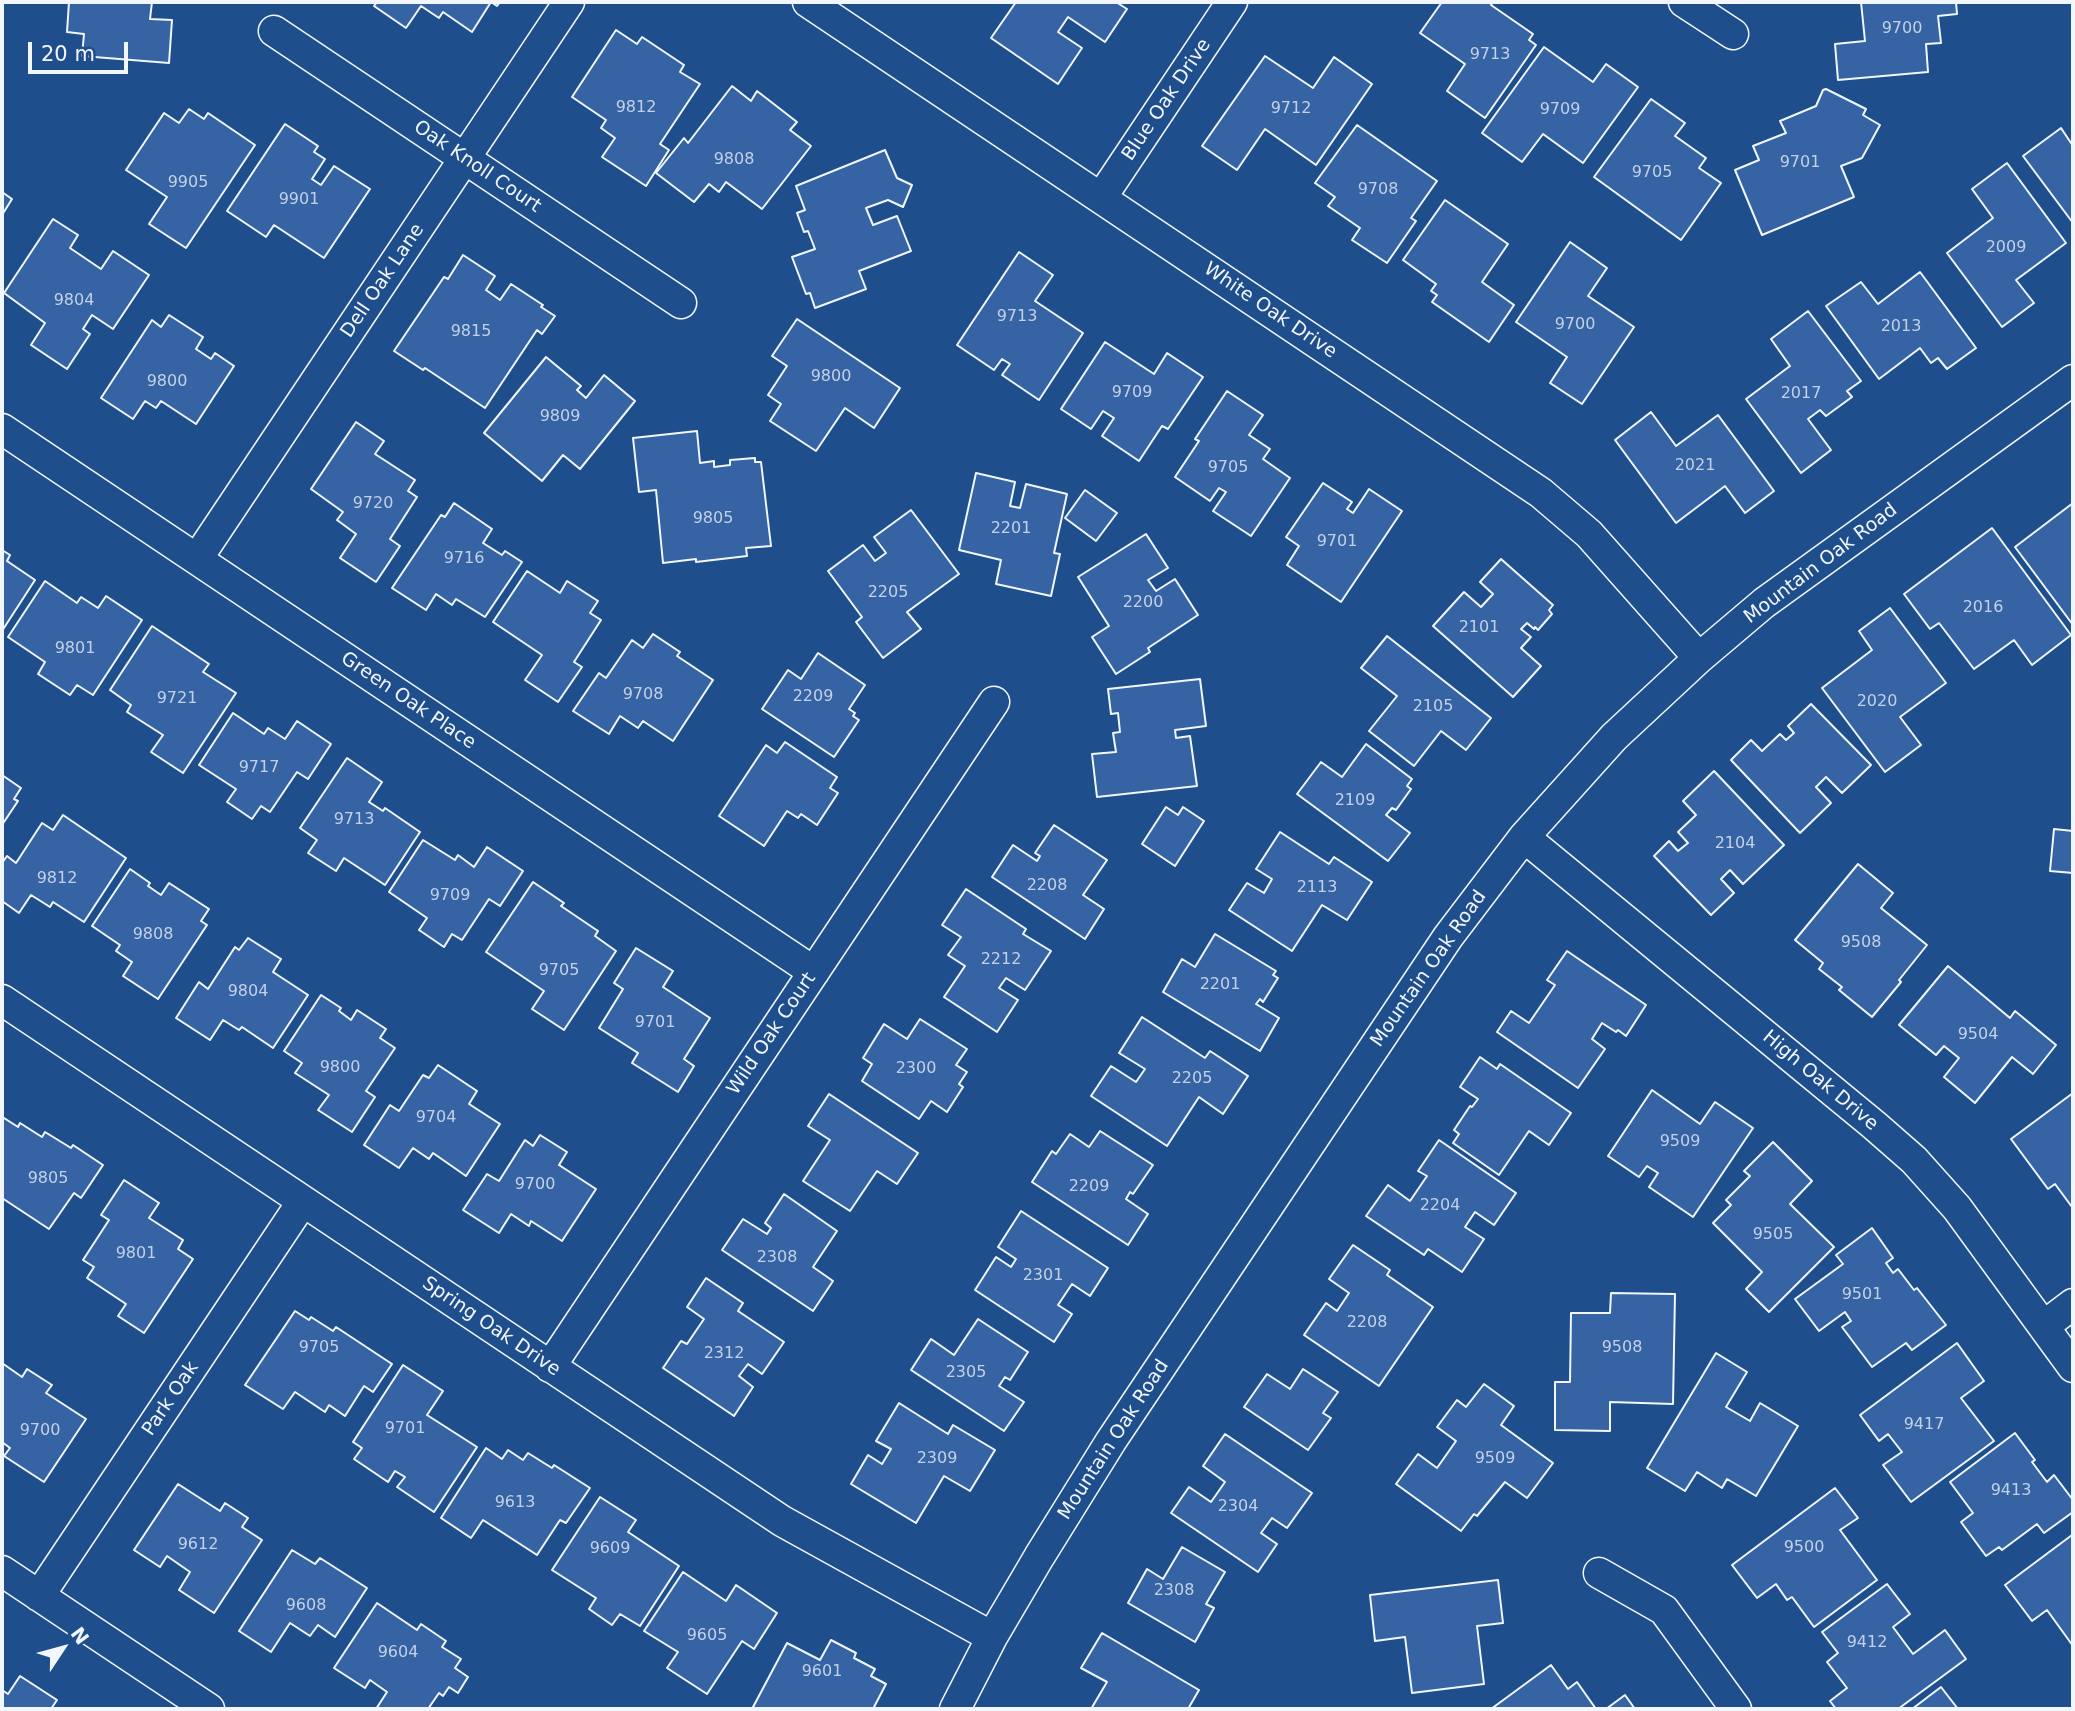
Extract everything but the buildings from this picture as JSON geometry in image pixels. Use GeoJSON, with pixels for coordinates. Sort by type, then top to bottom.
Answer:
{"type":"FeatureCollection","features":[{"type":"Feature","properties":{"kind":"street","name":"Dell Oak Lane"},"geometry":{"type":"LineString","coordinates":[[197,559],[569,2]]}},
{"type":"Feature","properties":{"kind":"street","name":"White Oak Drive"},"geometry":{"type":"LineString","coordinates":[[808,2],[1541,492],[1590,534],[1699,658]]}},
{"type":"Feature","properties":{"kind":"street","name":"Blue Oak Drive"},"geometry":{"type":"LineString","coordinates":[[1101,198],[1232,2]]}},
{"type":"Feature","properties":{"kind":"street"},"geometry":{"type":"LineString","coordinates":[[1684,2],[1733,34]]}},
{"type":"Feature","properties":{"kind":"street","name":"Oak Knoll Court"},"geometry":{"type":"LineString","coordinates":[[274,31],[681,303]]}},
{"type":"Feature","properties":{"kind":"street","name":"Mountain Oak Road"},"geometry":{"type":"LineString","coordinates":[[955,1709],[1038,1557],[1126,1418],[1448,937],[1524,837],[1614,737],[1699,658],[1764,603],[2073,380]]}},
{"type":"Feature","properties":{"kind":"street","name":"Green Oak Place"},"geometry":{"type":"LineString","coordinates":[[2,429],[814,972]]}},
{"type":"Feature","properties":{"kind":"street","name":"Wild Oak Court"},"geometry":{"type":"LineString","coordinates":[[550,1367],[994,702]]}},
{"type":"Feature","properties":{"kind":"street","name":"High Oak Drive"},"geometry":{"type":"LineString","coordinates":[[1524,837],[1914,1160],[1957,1208],[2073,1367]]}},
{"type":"Feature","properties":{"kind":"street","name":"Spring Oak Drive"},"geometry":{"type":"LineString","coordinates":[[2,1000],[782,1521],[992,1637]]}},
{"type":"Feature","properties":{"kind":"street","name":"Park Oak"},"geometry":{"type":"LineString","coordinates":[[39,1596],[303,1202]]}},
{"type":"Feature","properties":{"kind":"street"},"geometry":{"type":"LineString","coordinates":[[2044,1326],[2073,1304]]}},
{"type":"Feature","properties":{"kind":"street"},"geometry":{"type":"LineString","coordinates":[[2,1571],[209,1709]]}},
{"type":"Feature","properties":{"kind":"street"},"geometry":{"type":"LineString","coordinates":[[1599,1573],[1664,1610],[1736,1709]]}}]}
